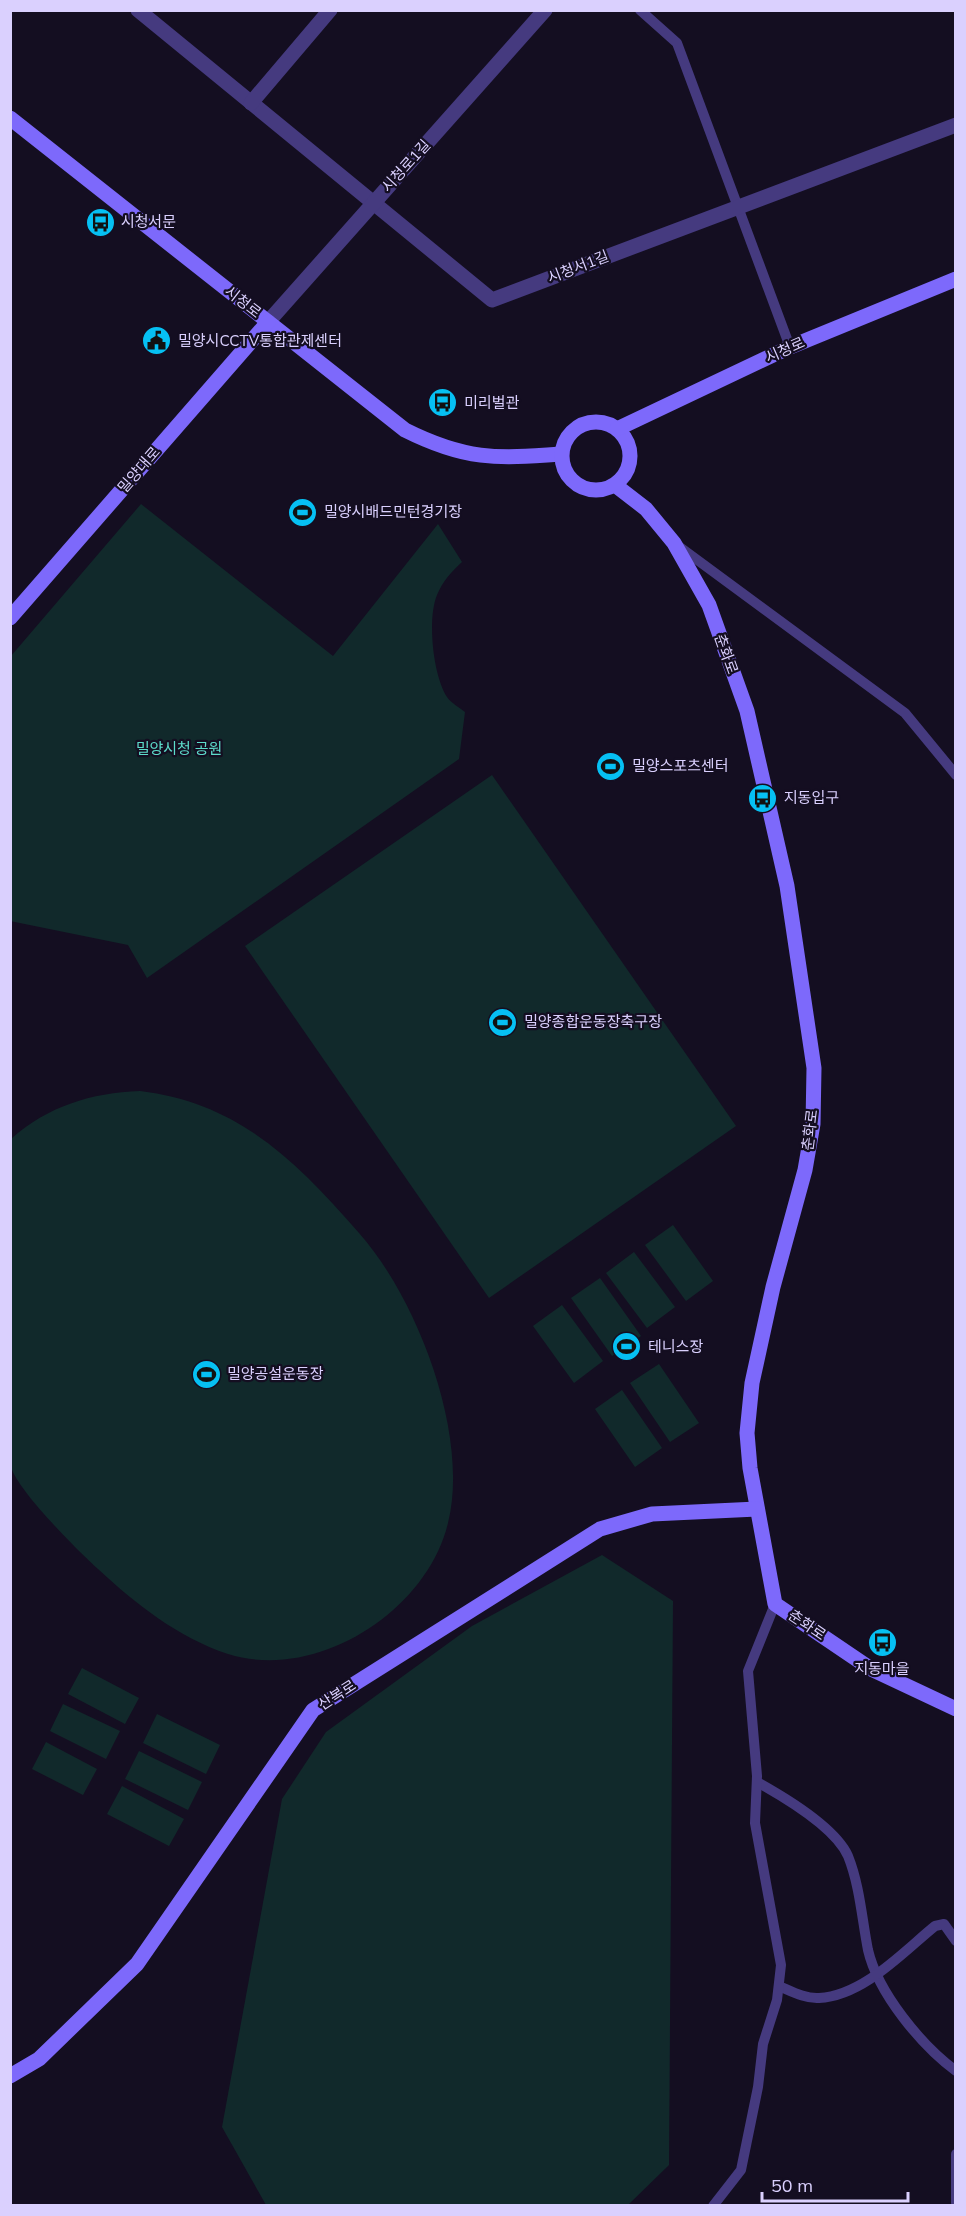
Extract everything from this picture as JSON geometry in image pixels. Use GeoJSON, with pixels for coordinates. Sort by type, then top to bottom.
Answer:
{"type":"FeatureCollection","features":[{"type":"Feature","properties":{"kind":"street"},"geometry":{"type":"LineString","coordinates":[[251,103],[330,10]]}},
{"type":"Feature","properties":{"kind":"street","name":"시청로1길"},"geometry":{"type":"LineString","coordinates":[[268,322],[544,10]]}},
{"type":"Feature","properties":{"kind":"street","name":"시청서1길"},"geometry":{"type":"LineString","coordinates":[[145,13],[492,300],[956,125]]}},
{"type":"Feature","properties":{"kind":"street","name":"시청로"},"geometry":{"type":"LineString","coordinates":[[10,118],[405,430],[440,448],[470,455],[561,454]]}},
{"type":"Feature","properties":{"kind":"street","name":"시청로"},"geometry":{"type":"LineString","coordinates":[[617,429],[790,347],[956,279]]}},
{"type":"Feature","properties":{"kind":"street","name":"밀양대로"},"geometry":{"type":"LineString","coordinates":[[10,618],[268,322]]}},
{"type":"Feature","properties":{"kind":"street"},"geometry":{"type":"LineString","coordinates":[[587,422],[608,423],[617,429],[625,437],[630,457],[628,468],[615,485],[594,490],[574,483],[566,475],[561,454],[568,434],[587,422]]}},
{"type":"Feature","properties":{"kind":"street","name":"춘화로"},"geometry":{"type":"LineString","coordinates":[[615,485],[646,509],[674,543],[709,605],[747,711],[787,886],[814,1068],[813,1124],[805,1170],[773,1287],[752,1383],[747,1433],[757,1509],[776,1604],[871,1669],[956,1709]]}},
{"type":"Feature","properties":{"kind":"street","name":"산복로"},"geometry":{"type":"LineString","coordinates":[[10,2076],[39,2059],[137,1964],[313,1710],[600,1529],[652,1514],[757,1509]]}},
{"type":"Feature","properties":{"kind":"lane"},"geometry":{"type":"LineString","coordinates":[[640,10],[676,43],[790,347]]}},
{"type":"Feature","properties":{"kind":"lane"},"geometry":{"type":"LineString","coordinates":[[674,543],[905,714],[956,775]]}},
{"type":"Feature","properties":{"kind":"lane"},"geometry":{"type":"LineString","coordinates":[[711,2205],[741,2170],[758,2087],[763,2044],[779,1986],[781,1965],[755,1823],[757,1782],[748,1671],[776,1604]]}},
{"type":"Feature","properties":{"kind":"lane"},"geometry":{"type":"LineString","coordinates":[[757,1782],[812,1818],[828,1831],[847,1855],[864,1918],[868,1953],[889,1998],[909,2027],[956,2071]]}},
{"type":"Feature","properties":{"kind":"lane"},"geometry":{"type":"LineString","coordinates":[[779,1986],[809,1998],[820,1998],[851,1990],[878,1972],[935,1926],[944,1924],[956,1941]]}},
{"type":"Feature","properties":{"kind":"lane"},"geometry":{"type":"LineString","coordinates":[[955,2204],[956,2154]]}},
{"type":"Feature","properties":{"kind":"green space","name":"밀양시청 공원"},"geometry":{"type":"Polygon","coordinates":[[[141,504],[333,656],[438,524],[462,562],[445,581],[434,605],[432,632],[435,661],[447,697],[465,712],[459,759],[147,978],[128,945],[10,921],[11,656],[141,504]]]}},
{"type":"Feature","properties":{"kind":"green space"},"geometry":{"type":"Polygon","coordinates":[[[492,775],[736,1126],[489,1298],[245,946],[492,775]]]}},
{"type":"Feature","properties":{"kind":"green space"},"geometry":{"type":"Polygon","coordinates":[[[140,1091],[175,1098],[207,1108],[236,1122],[263,1140],[312,1182],[359,1233],[380,1261],[400,1293],[434,1369],[445,1410],[452,1450],[453,1488],[448,1523],[436,1555],[417,1585],[393,1611],[364,1632],[331,1648],[297,1658],[262,1660],[228,1654],[174,1629],[127,1595],[77,1549],[36,1505],[16,1478],[11,1467],[9,1440],[11,1139],[40,1118],[71,1103],[104,1095],[140,1091]]]}},
{"type":"Feature","properties":{"kind":"green space"},"geometry":{"type":"Polygon","coordinates":[[[673,1225],[713,1281],[686,1301],[645,1245],[673,1225]]]}},
{"type":"Feature","properties":{"kind":"green space"},"geometry":{"type":"Polygon","coordinates":[[[634,1252],[675,1307],[647,1328],[606,1273],[634,1252]]]}},
{"type":"Feature","properties":{"kind":"green space"},"geometry":{"type":"Polygon","coordinates":[[[600,1278],[641,1336],[612,1356],[571,1298],[600,1278]]]}},
{"type":"Feature","properties":{"kind":"green space"},"geometry":{"type":"Polygon","coordinates":[[[562,1305],[603,1361],[574,1383],[533,1326],[562,1305]]]}},
{"type":"Feature","properties":{"kind":"green space"},"geometry":{"type":"Polygon","coordinates":[[[659,1364],[699,1423],[670,1442],[630,1383],[659,1364]]]}},
{"type":"Feature","properties":{"kind":"green space"},"geometry":{"type":"Polygon","coordinates":[[[622,1390],[662,1448],[635,1467],[595,1409],[622,1390]]]}},
{"type":"Feature","properties":{"kind":"green space"},"geometry":{"type":"Polygon","coordinates":[[[602,1555],[673,1601],[669,2165],[628,2205],[266,2205],[222,2127],[282,1799],[326,1732],[472,1626],[602,1555]]]}},
{"type":"Feature","properties":{"kind":"green space"},"geometry":{"type":"Polygon","coordinates":[[[82,1668],[139,1698],[125,1724],[68,1694],[82,1668]]]}},
{"type":"Feature","properties":{"kind":"green space"},"geometry":{"type":"Polygon","coordinates":[[[63,1704],[120,1731],[106,1759],[50,1731],[63,1704]]]}},
{"type":"Feature","properties":{"kind":"green space"},"geometry":{"type":"Polygon","coordinates":[[[157,1714],[220,1745],[206,1774],[143,1743],[157,1714]]]}},
{"type":"Feature","properties":{"kind":"green space"},"geometry":{"type":"Polygon","coordinates":[[[46,1742],[97,1769],[83,1795],[32,1769],[46,1742]]]}},
{"type":"Feature","properties":{"kind":"green space"},"geometry":{"type":"Polygon","coordinates":[[[139,1751],[202,1782],[188,1810],[125,1779],[139,1751]]]}},
{"type":"Feature","properties":{"kind":"green space"},"geometry":{"type":"Polygon","coordinates":[[[122,1786],[184,1819],[169,1846],[107,1814],[122,1786]]]}},
{"type":"Feature","properties":{"kind":"place","name":"시청서문"},"geometry":{"type":"Point","coordinates":[100,222]}},
{"type":"Feature","properties":{"kind":"place","name":"밀양시CCTV통합관제센터"},"geometry":{"type":"Point","coordinates":[157,341]}},
{"type":"Feature","properties":{"kind":"place","name":"미리벌관"},"geometry":{"type":"Point","coordinates":[443,403]}},
{"type":"Feature","properties":{"kind":"place","name":"밀양시배드민턴경기장"},"geometry":{"type":"Point","coordinates":[303,512]}},
{"type":"Feature","properties":{"kind":"place","name":"밀양스포츠센터"},"geometry":{"type":"Point","coordinates":[611,766]}},
{"type":"Feature","properties":{"kind":"place","name":"지동입구"},"geometry":{"type":"Point","coordinates":[763,798]}},
{"type":"Feature","properties":{"kind":"place","name":"밀양종합운동장축구장"},"geometry":{"type":"Point","coordinates":[503,1022]}},
{"type":"Feature","properties":{"kind":"place","name":"테니스장"},"geometry":{"type":"Point","coordinates":[627,1347]}},
{"type":"Feature","properties":{"kind":"place","name":"밀양공설운동장"},"geometry":{"type":"Point","coordinates":[206,1374]}},
{"type":"Feature","properties":{"kind":"place","name":"지동마을"},"geometry":{"type":"Point","coordinates":[882,1642]}}]}
